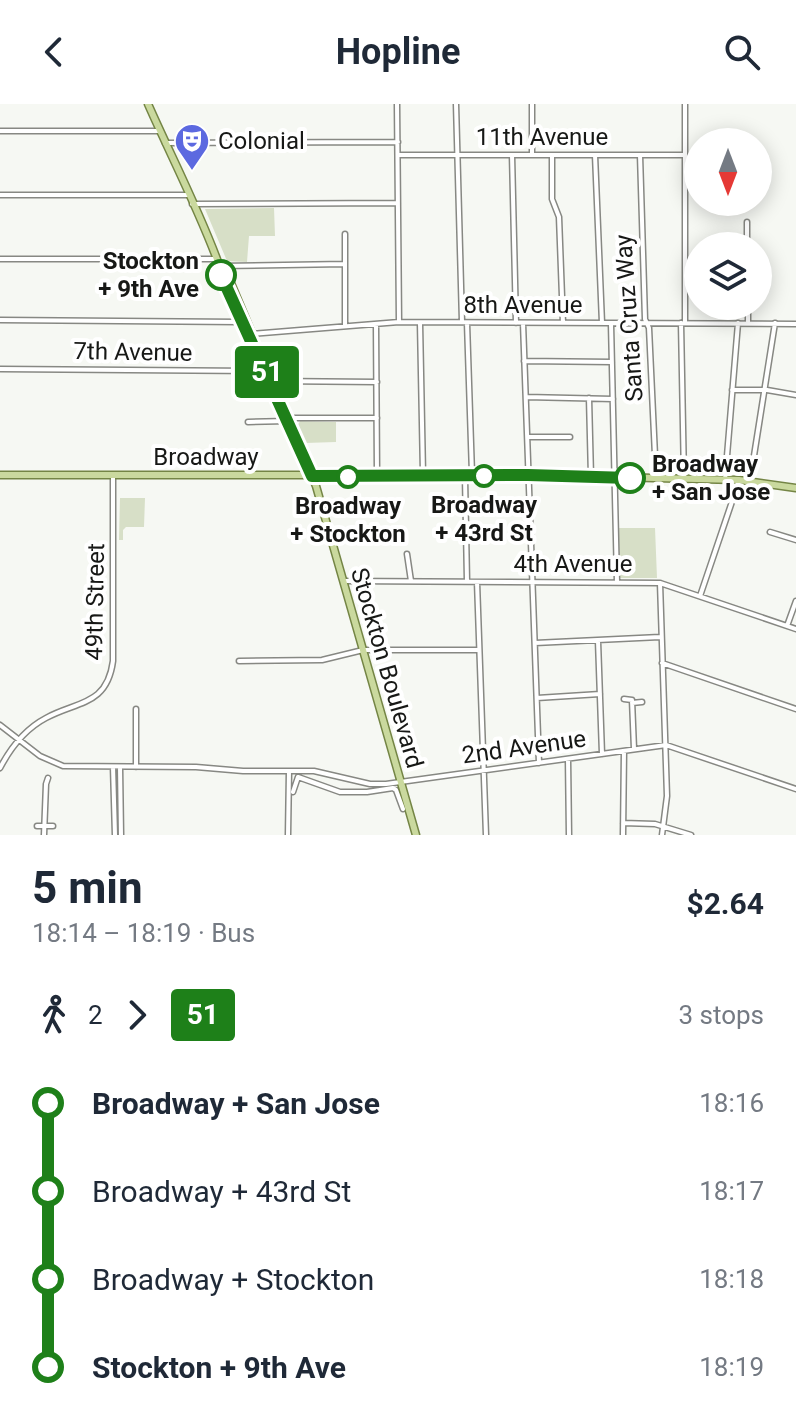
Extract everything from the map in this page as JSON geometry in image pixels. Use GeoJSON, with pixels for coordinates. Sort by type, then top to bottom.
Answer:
{"type":"FeatureCollection","features":[{"type":"Feature","properties":{"kind":"main road","name":"Stockton Boulevard"},"geometry":{"type":"LineString","coordinates":[[148,104],[218,263],[222,280],[250,334],[312,476],[416,835]]}},
{"type":"Feature","properties":{"kind":"main road","name":"Stockton Boulevard"},"geometry":{"type":"LineString","coordinates":[[218,263],[228,276],[250,327],[250,334]]}},
{"type":"Feature","properties":{"kind":"main road","name":"Broadway"},"geometry":{"type":"LineString","coordinates":[[0,475],[528,475],[739,480],[796,488]]}},
{"type":"Feature","properties":{"kind":"street"},"geometry":{"type":"LineString","coordinates":[[397,104],[399,322]]}},
{"type":"Feature","properties":{"kind":"street"},"geometry":{"type":"LineString","coordinates":[[456,104],[468,477],[467,581]]}},
{"type":"Feature","properties":{"kind":"street"},"geometry":{"type":"LineString","coordinates":[[532,104],[532,155]]}},
{"type":"Feature","properties":{"kind":"street"},"geometry":{"type":"LineString","coordinates":[[685,104],[685,128]]}},
{"type":"Feature","properties":{"kind":"street"},"geometry":{"type":"LineString","coordinates":[[0,131],[160,131]]}},
{"type":"Feature","properties":{"kind":"street"},"geometry":{"type":"LineString","coordinates":[[165,143],[398,142]]}},
{"type":"Feature","properties":{"kind":"street","name":"11th Avenue"},"geometry":{"type":"LineString","coordinates":[[398,155],[684,155]]}},
{"type":"Feature","properties":{"kind":"street"},"geometry":{"type":"LineString","coordinates":[[512,155],[526,397],[539,763]]}},
{"type":"Feature","properties":{"kind":"street"},"geometry":{"type":"LineString","coordinates":[[552,155],[552,199],[559,217],[563,323]]}},
{"type":"Feature","properties":{"kind":"street"},"geometry":{"type":"LineString","coordinates":[[595,155],[602,323]]}},
{"type":"Feature","properties":{"kind":"street","name":"Santa Cruz Way"},"geometry":{"type":"LineString","coordinates":[[640,155],[645,319],[656,479]]}},
{"type":"Feature","properties":{"kind":"street"},"geometry":{"type":"LineString","coordinates":[[0,195],[188,195]]}},
{"type":"Feature","properties":{"kind":"street"},"geometry":{"type":"LineString","coordinates":[[192,204],[398,203]]}},
{"type":"Feature","properties":{"kind":"street"},"geometry":{"type":"LineString","coordinates":[[684,216],[684,479]]}},
{"type":"Feature","properties":{"kind":"street"},"geometry":{"type":"LineString","coordinates":[[747,222],[747,232]]}},
{"type":"Feature","properties":{"kind":"street"},"geometry":{"type":"LineString","coordinates":[[345,234],[345,326]]}},
{"type":"Feature","properties":{"kind":"street"},"geometry":{"type":"LineString","coordinates":[[0,259],[345,264]]}},
{"type":"Feature","properties":{"kind":"street"},"geometry":{"type":"LineString","coordinates":[[0,320],[242,322]]}},
{"type":"Feature","properties":{"kind":"street","name":"8th Avenue"},"geometry":{"type":"LineString","coordinates":[[250,334],[399,322],[796,324]]}},
{"type":"Feature","properties":{"kind":"street"},"geometry":{"type":"LineString","coordinates":[[420,322],[423,477]]}},
{"type":"Feature","properties":{"kind":"street"},"geometry":{"type":"LineString","coordinates":[[611,323],[617,582]]}},
{"type":"Feature","properties":{"kind":"street"},"geometry":{"type":"LineString","coordinates":[[725,480],[738,323]]}},
{"type":"Feature","properties":{"kind":"street"},"geometry":{"type":"LineString","coordinates":[[750,481],[775,323]]}},
{"type":"Feature","properties":{"kind":"street"},"geometry":{"type":"LineString","coordinates":[[376,324],[377,477]]}},
{"type":"Feature","properties":{"kind":"street"},"geometry":{"type":"LineString","coordinates":[[524,361],[612,362]]}},
{"type":"Feature","properties":{"kind":"street","name":"7th Avenue"},"geometry":{"type":"LineString","coordinates":[[0,369],[266,371]]}},
{"type":"Feature","properties":{"kind":"street"},"geometry":{"type":"LineString","coordinates":[[271,381],[377,382]]}},
{"type":"Feature","properties":{"kind":"street"},"geometry":{"type":"LineString","coordinates":[[732,390],[764,390],[796,395]]}},
{"type":"Feature","properties":{"kind":"street"},"geometry":{"type":"LineString","coordinates":[[526,397],[613,399]]}},
{"type":"Feature","properties":{"kind":"street"},"geometry":{"type":"LineString","coordinates":[[589,398],[591,477]]}},
{"type":"Feature","properties":{"kind":"street"},"geometry":{"type":"LineString","coordinates":[[248,422],[377,418]]}},
{"type":"Feature","properties":{"kind":"street"},"geometry":{"type":"LineString","coordinates":[[527,437],[570,437]]}},
{"type":"Feature","properties":{"kind":"street","name":"49th Street"},"geometry":{"type":"LineString","coordinates":[[0,768],[18,740],[46,718],[91,700],[103,689],[110,675],[113,661],[113,475]]}},
{"type":"Feature","properties":{"kind":"street"},"geometry":{"type":"LineString","coordinates":[[700,596],[739,480]]}},
{"type":"Feature","properties":{"kind":"street"},"geometry":{"type":"LineString","coordinates":[[770,532],[796,540]]}},
{"type":"Feature","properties":{"kind":"street"},"geometry":{"type":"LineString","coordinates":[[407,554],[411,581]]}},
{"type":"Feature","properties":{"kind":"street","name":"4th Avenue"},"geometry":{"type":"LineString","coordinates":[[343,581],[660,583],[796,629]]}},
{"type":"Feature","properties":{"kind":"street"},"geometry":{"type":"LineString","coordinates":[[477,581],[486,835]]}},
{"type":"Feature","properties":{"kind":"street"},"geometry":{"type":"LineString","coordinates":[[660,583],[667,796],[662,835]]}},
{"type":"Feature","properties":{"kind":"street"},"geometry":{"type":"LineString","coordinates":[[787,626],[796,601]]}},
{"type":"Feature","properties":{"kind":"street"},"geometry":{"type":"LineString","coordinates":[[534,643],[660,637]]}},
{"type":"Feature","properties":{"kind":"street"},"geometry":{"type":"LineString","coordinates":[[598,640],[602,754]]}},
{"type":"Feature","properties":{"kind":"street"},"geometry":{"type":"LineString","coordinates":[[239,661],[322,660],[363,650],[479,650]]}},
{"type":"Feature","properties":{"kind":"street"},"geometry":{"type":"LineString","coordinates":[[661,662],[796,708]]}},
{"type":"Feature","properties":{"kind":"street"},"geometry":{"type":"LineString","coordinates":[[537,698],[600,694]]}},
{"type":"Feature","properties":{"kind":"street"},"geometry":{"type":"LineString","coordinates":[[624,699],[632,700],[634,749]]}},
{"type":"Feature","properties":{"kind":"street"},"geometry":{"type":"LineString","coordinates":[[632,703],[642,702]]}},
{"type":"Feature","properties":{"kind":"street"},"geometry":{"type":"LineString","coordinates":[[136,709],[136,767]]}},
{"type":"Feature","properties":{"kind":"street","name":"2nd Avenue"},"geometry":{"type":"LineString","coordinates":[[0,725],[55,764],[71,767],[325,772],[370,784],[401,783],[666,745],[796,789]]}},
{"type":"Feature","properties":{"kind":"street"},"geometry":{"type":"LineString","coordinates":[[623,835],[624,751]]}},
{"type":"Feature","properties":{"kind":"street"},"geometry":{"type":"LineString","coordinates":[[568,759],[569,835]]}},
{"type":"Feature","properties":{"kind":"street"},"geometry":{"type":"LineString","coordinates":[[113,767],[118,835]]}},
{"type":"Feature","properties":{"kind":"street"},"geometry":{"type":"LineString","coordinates":[[118,835],[120,767]]}},
{"type":"Feature","properties":{"kind":"street"},"geometry":{"type":"LineString","coordinates":[[288,835],[289,771]]}},
{"type":"Feature","properties":{"kind":"street"},"geometry":{"type":"LineString","coordinates":[[293,792],[298,777],[340,792],[360,793],[393,788],[403,809]]}},
{"type":"Feature","properties":{"kind":"street"},"geometry":{"type":"LineString","coordinates":[[44,835],[48,778]]}},
{"type":"Feature","properties":{"kind":"street"},"geometry":{"type":"LineString","coordinates":[[623,823],[662,825],[691,835]]}},
{"type":"Feature","properties":{"kind":"street"},"geometry":{"type":"LineString","coordinates":[[37,826],[53,826]]}},
{"type":"Feature","properties":{"kind":"green space"},"geometry":{"type":"Polygon","coordinates":[[[274,208],[275,236],[249,236],[247,262],[227,261],[205,209],[274,208]]]}},
{"type":"Feature","properties":{"kind":"green space"},"geometry":{"type":"Polygon","coordinates":[[[300,421],[336,422],[336,442],[305,443],[298,425],[300,421]]]}},
{"type":"Feature","properties":{"kind":"green space"},"geometry":{"type":"Polygon","coordinates":[[[120,498],[145,498],[144,527],[126,527],[123,540],[119,540],[120,498]]]}},
{"type":"Feature","properties":{"kind":"green space"},"geometry":{"type":"Polygon","coordinates":[[[618,528],[655,528],[657,578],[620,578],[618,528]]]}},
{"type":"Feature","properties":{"kind":"bus line","name":"51"},"geometry":{"type":"LineString","coordinates":[[221,275],[312,476],[630,478]]}},
{"type":"Feature","properties":{"kind":"place","name":"Colonial"},"geometry":{"type":"Point","coordinates":[192,172]}},
{"type":"Feature","properties":{"kind":"place","name":"Stockton + 9th Ave"},"geometry":{"type":"Point","coordinates":[221,275]}},
{"type":"Feature","properties":{"kind":"place","name":"Broadway + 43rd St"},"geometry":{"type":"Point","coordinates":[484,476]}},
{"type":"Feature","properties":{"kind":"place","name":"Broadway + Stockton"},"geometry":{"type":"Point","coordinates":[348,477]}},
{"type":"Feature","properties":{"kind":"place","name":"Broadway + San Jose"},"geometry":{"type":"Point","coordinates":[630,478]}}]}
